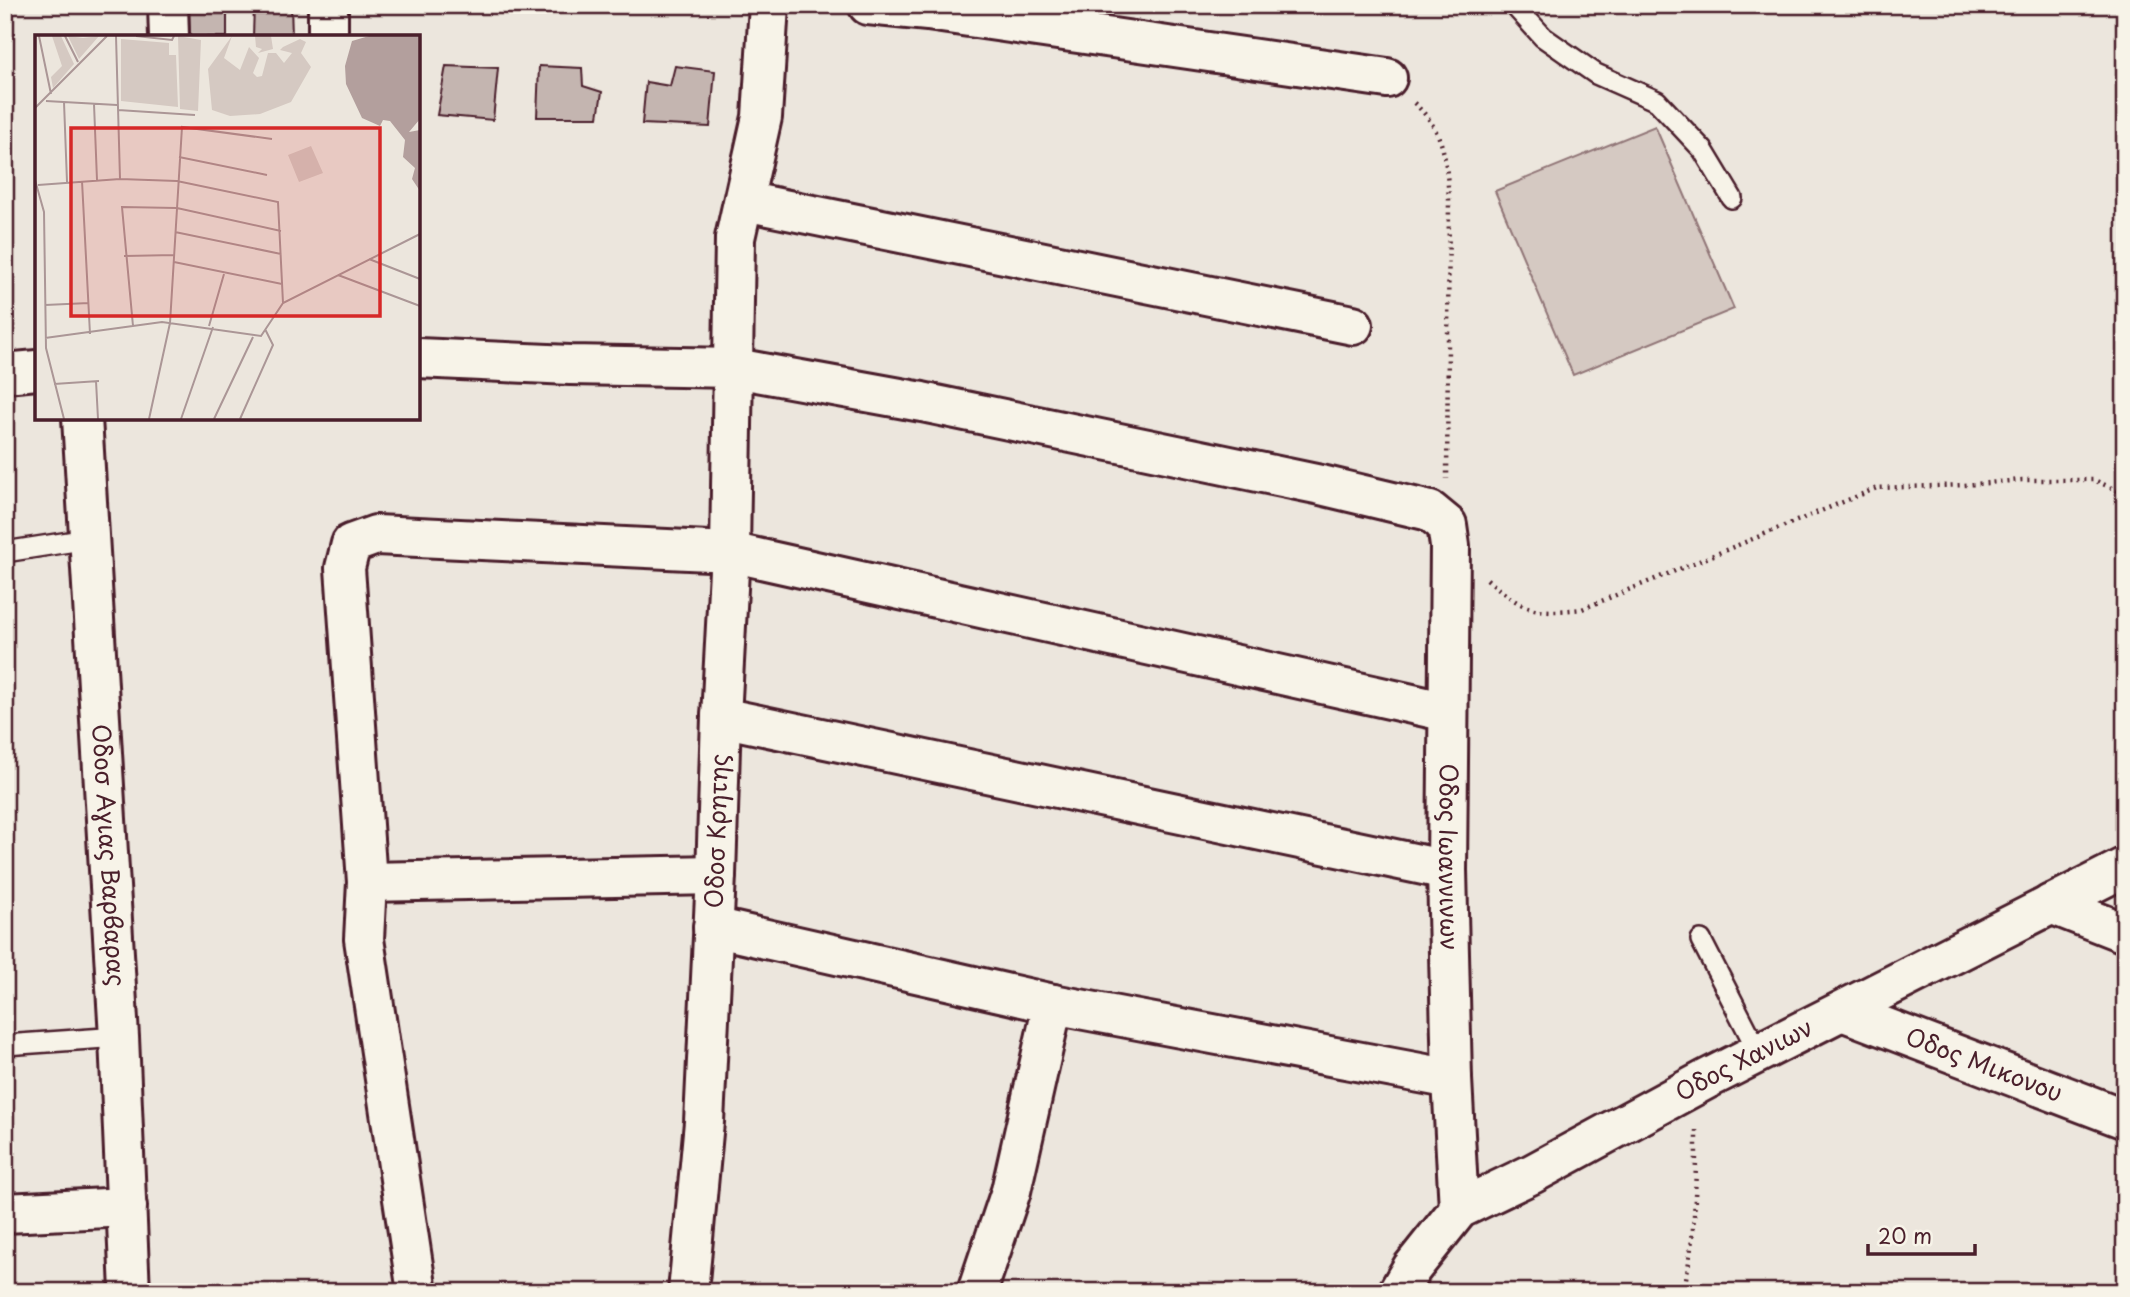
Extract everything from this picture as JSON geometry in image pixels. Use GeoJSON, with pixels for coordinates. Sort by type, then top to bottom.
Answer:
{"type":"FeatureCollection","features":[{"type":"Feature","properties":{"kind":"street"},"geometry":{"type":"LineString","coordinates":[[168,5],[169,35]]}},
{"type":"Feature","properties":{"kind":"street"},"geometry":{"type":"LineString","coordinates":[[328,5],[328,35]]}},
{"type":"Feature","properties":{"kind":"street","name":"Οδοσ Κρητης"},"geometry":{"type":"LineString","coordinates":[[688,1292],[704,1122],[716,875],[720,717],[730,552],[735,238],[762,117],[769,5]]}},
{"type":"Feature","properties":{"kind":"street"},"geometry":{"type":"LineString","coordinates":[[868,5],[928,11],[1387,78]]}},
{"type":"Feature","properties":{"kind":"street"},"geometry":{"type":"LineString","coordinates":[[744,201],[1353,325]]}},
{"type":"Feature","properties":{"kind":"street"},"geometry":{"type":"LineString","coordinates":[[420,358],[570,365],[734,368],[922,402],[1321,485],[1442,528]]}},
{"type":"Feature","properties":{"kind":"street"},"geometry":{"type":"LineString","coordinates":[[5,373],[35,370]]}},
{"type":"Feature","properties":{"kind":"street","name":"Οδοσ Αγιας Βαρβαρας"},"geometry":{"type":"LineString","coordinates":[[82,420],[119,1037],[130,1292]]}},
{"type":"Feature","properties":{"kind":"street","name":"Οδος Ιωαννινων"},"geometry":{"type":"LineString","coordinates":[[1442,528],[1448,712],[1447,870],[1452,1079],[1459,1209]]}},
{"type":"Feature","properties":{"kind":"street"},"geometry":{"type":"LineString","coordinates":[[417,1292],[364,939],[367,882],[345,568],[351,544],[376,535],[730,552],[1448,712]]}},
{"type":"Feature","properties":{"kind":"street"},"geometry":{"type":"LineString","coordinates":[[720,717],[1447,870]]}},
{"type":"Feature","properties":{"kind":"street","name":"Οδος Χανιων"},"geometry":{"type":"LineString","coordinates":[[1398,1292],[1412,1268],[1459,1209],[1532,1174],[1690,1088],[2125,867]]}},
{"type":"Feature","properties":{"kind":"street"},"geometry":{"type":"LineString","coordinates":[[367,882],[716,875]]}},
{"type":"Feature","properties":{"kind":"street"},"geometry":{"type":"LineString","coordinates":[[2051,904],[2125,933]]}},
{"type":"Feature","properties":{"kind":"street"},"geometry":{"type":"LineString","coordinates":[[713,927],[1053,1004],[1452,1079]]}},
{"type":"Feature","properties":{"kind":"street"},"geometry":{"type":"LineString","coordinates":[[977,1292],[1011,1191],[1053,1004]]}},
{"type":"Feature","properties":{"kind":"street","name":"Οδος Μικονου"},"geometry":{"type":"LineString","coordinates":[[1842,1011],[2125,1119]]}},
{"type":"Feature","properties":{"kind":"street"},"geometry":{"type":"LineString","coordinates":[[5,1213],[127,1207]]}},
{"type":"Feature","properties":{"kind":"lane"},"geometry":{"type":"LineString","coordinates":[[1514,5],[1544,37],[1596,74],[1657,101],[1703,150],[1732,198]]}},
{"type":"Feature","properties":{"kind":"lane"},"geometry":{"type":"LineString","coordinates":[[5,552],[88,540]]}},
{"type":"Feature","properties":{"kind":"lane"},"geometry":{"type":"LineString","coordinates":[[1701,940],[1759,1053]]}},
{"type":"Feature","properties":{"kind":"lane"},"geometry":{"type":"LineString","coordinates":[[5,1045],[119,1037]]}},
{"type":"Feature","properties":{"kind":"path"},"geometry":{"type":"LineString","coordinates":[[1387,78],[1424,112],[1438,131],[1445,152],[1449,199],[1442,528],[1515,602],[1547,612],[1582,610],[1877,488],[2022,480],[2094,480],[2125,494]]}},
{"type":"Feature","properties":{"kind":"path"},"geometry":{"type":"LineString","coordinates":[[1683,1292],[1688,1269],[1696,1185],[1696,1119],[1690,1088]]}},
{"type":"Feature","properties":{"kind":"shaded area"},"geometry":{"type":"Polygon","coordinates":[[[1655,126],[1734,309],[1573,375],[1495,191],[1655,126]]]}},
{"type":"Feature","properties":{"kind":"building"},"geometry":{"type":"Polygon","coordinates":[[[189,5],[227,5],[227,35],[190,35],[189,5]]]}},
{"type":"Feature","properties":{"kind":"building"},"geometry":{"type":"Polygon","coordinates":[[[254,5],[291,5],[292,35],[253,35],[254,5]]]}},
{"type":"Feature","properties":{"kind":"building"},"geometry":{"type":"Polygon","coordinates":[[[446,66],[498,68],[493,120],[437,115],[446,66]]]}},
{"type":"Feature","properties":{"kind":"building"},"geometry":{"type":"Polygon","coordinates":[[[539,66],[582,68],[583,86],[602,92],[598,117],[537,117],[539,66]]]}},
{"type":"Feature","properties":{"kind":"building"},"geometry":{"type":"Polygon","coordinates":[[[675,66],[715,71],[710,127],[642,124],[646,82],[670,86],[675,66]]]}}]}
